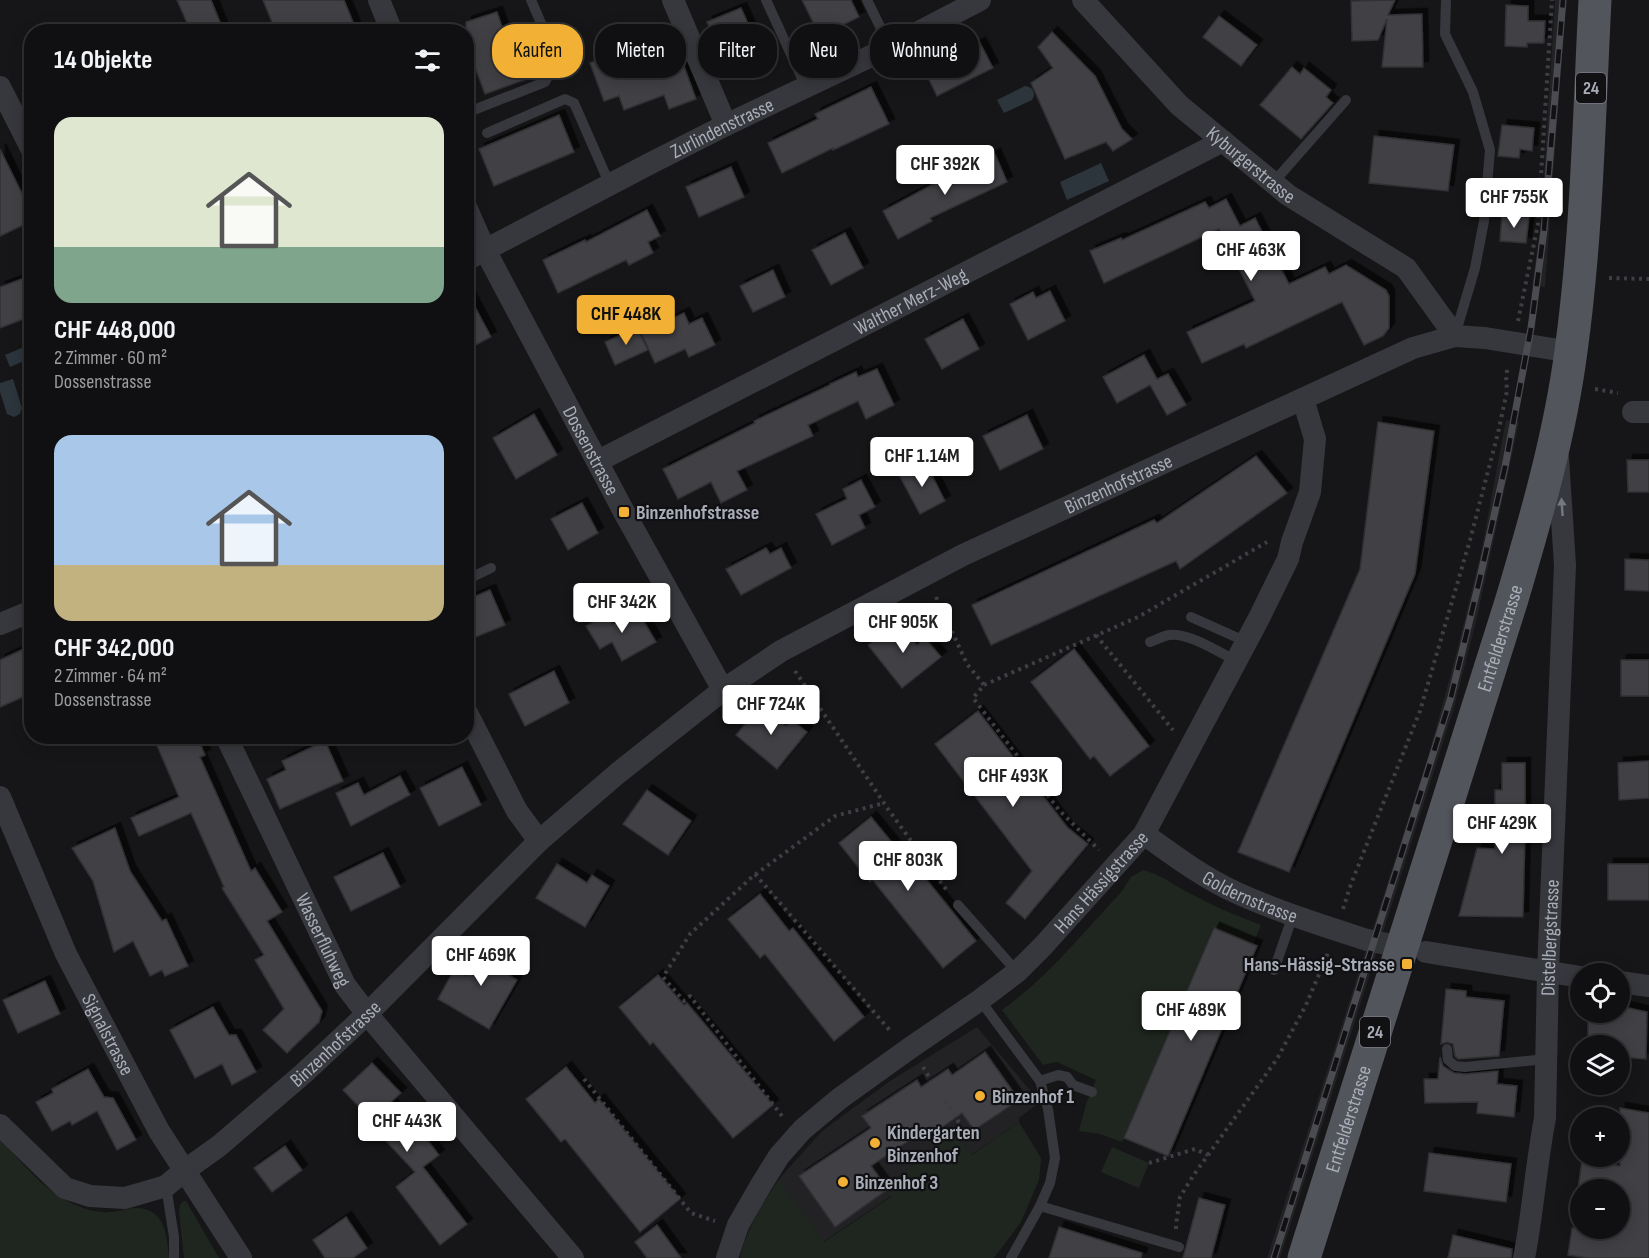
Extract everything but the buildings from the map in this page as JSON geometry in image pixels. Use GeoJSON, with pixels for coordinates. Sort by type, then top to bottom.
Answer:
{"type":"FeatureCollection","features":[{"type":"Feature","properties":{"kind":"main road","name":"Entfelderstrasse"},"geometry":{"type":"LineString","coordinates":[[1304,1258],[1503,629],[1530,539],[1557,434],[1578,295],[1595,0]]}},
{"type":"Feature","properties":{"kind":"street"},"geometry":{"type":"LineString","coordinates":[[379,0],[389,24]]}},
{"type":"Feature","properties":{"kind":"street"},"geometry":{"type":"LineString","coordinates":[[673,0],[726,125]]}},
{"type":"Feature","properties":{"kind":"street","name":"Zurlindenstrasse"},"geometry":{"type":"LineString","coordinates":[[934,24],[980,0]]}},
{"type":"Feature","properties":{"kind":"street","name":"Kyburgerstrasse"},"geometry":{"type":"LineString","coordinates":[[1083,0],[1179,105],[1273,183],[1288,195],[1406,268],[1455,336]]}},
{"type":"Feature","properties":{"kind":"street","name":"Zurlindenstrasse"},"geometry":{"type":"LineString","coordinates":[[476,255],[726,125],[870,57]]}},
{"type":"Feature","properties":{"kind":"street"},"geometry":{"type":"LineString","coordinates":[[0,87],[24,134]]}},
{"type":"Feature","properties":{"kind":"street","name":"Walther Merz-Weg"},"geometry":{"type":"LineString","coordinates":[[598,460],[1223,141]]}},
{"type":"Feature","properties":{"kind":"street","name":"Dossenstrasse"},"geometry":{"type":"LineString","coordinates":[[476,255],[598,460],[624,512],[723,690]]}},
{"type":"Feature","properties":{"kind":"street","name":"Binzenhofstrasse"},"geometry":{"type":"LineString","coordinates":[[166,1186],[219,1146],[304,1073],[367,1014],[539,841],[618,773],[723,690],[781,651],[963,555],[1413,348],[1455,336],[1571,352]]}},
{"type":"Feature","properties":{"kind":"street","name":"Hans Hässigstrasse"},"geometry":{"type":"LineString","coordinates":[[727,1258],[738,1225],[779,1156],[802,1130],[839,1099],[1017,972],[1144,834],[1247,642],[1288,559],[1310,492],[1315,439],[1303,399]]}},
{"type":"Feature","properties":{"kind":"street","name":"Distelbergstrasse"},"geometry":{"type":"LineString","coordinates":[[1524,1258],[1545,1118],[1548,971],[1565,565],[1557,434]]}},
{"type":"Feature","properties":{"kind":"street"},"geometry":{"type":"LineString","coordinates":[[0,624],[24,614]]}},
{"type":"Feature","properties":{"kind":"street"},"geometry":{"type":"LineString","coordinates":[[474,727],[517,811],[539,841]]}},
{"type":"Feature","properties":{"kind":"street","name":"Wasserfluhweg"},"geometry":{"type":"LineString","coordinates":[[230,744],[345,985],[573,1258]]}},
{"type":"Feature","properties":{"kind":"street","name":"Signalstrasse"},"geometry":{"type":"LineString","coordinates":[[0,797],[66,954],[159,1131],[242,1258]]}},
{"type":"Feature","properties":{"kind":"street","name":"Goldernstrasse"},"geometry":{"type":"LineString","coordinates":[[1144,834],[1179,860],[1235,892],[1367,940]]}},
{"type":"Feature","properties":{"kind":"street"},"geometry":{"type":"LineString","coordinates":[[1426,952],[1570,974]]}},
{"type":"Feature","properties":{"kind":"street"},"geometry":{"type":"LineString","coordinates":[[1630,983],[1649,986]]}},
{"type":"Feature","properties":{"kind":"street"},"geometry":{"type":"LineString","coordinates":[[0,1125],[65,1188],[90,1196],[125,1198],[166,1186]]}},
{"type":"Feature","properties":{"kind":"lane"},"geometry":{"type":"LineString","coordinates":[[474,109],[545,82],[557,60],[531,0]]}},
{"type":"Feature","properties":{"kind":"lane"},"geometry":{"type":"LineString","coordinates":[[766,0],[806,87]]}},
{"type":"Feature","properties":{"kind":"lane"},"geometry":{"type":"LineString","coordinates":[[867,0],[879,24]]}},
{"type":"Feature","properties":{"kind":"lane"},"geometry":{"type":"LineString","coordinates":[[1446,0],[1445,34],[1473,93],[1490,150],[1484,221],[1475,268],[1455,336]]}},
{"type":"Feature","properties":{"kind":"lane"},"geometry":{"type":"LineString","coordinates":[[487,133],[565,99],[574,103],[610,185]]}},
{"type":"Feature","properties":{"kind":"lane"},"geometry":{"type":"LineString","coordinates":[[1273,183],[1346,100]]}},
{"type":"Feature","properties":{"kind":"lane"},"geometry":{"type":"LineString","coordinates":[[474,576],[491,568]]}},
{"type":"Feature","properties":{"kind":"lane"},"geometry":{"type":"LineString","coordinates":[[1191,617],[1247,642]]}},
{"type":"Feature","properties":{"kind":"lane"},"geometry":{"type":"LineString","coordinates":[[1150,642],[1168,635],[1183,636],[1206,645],[1236,662]]}},
{"type":"Feature","properties":{"kind":"lane"},"geometry":{"type":"LineString","coordinates":[[957,905],[1017,972]]}},
{"type":"Feature","properties":{"kind":"lane"},"geometry":{"type":"LineString","coordinates":[[1274,970],[1293,915]]}},
{"type":"Feature","properties":{"kind":"lane"},"geometry":{"type":"LineString","coordinates":[[980,1000],[1040,1081],[1048,1109],[1055,1158],[1050,1183],[1040,1206],[1011,1258]]}},
{"type":"Feature","properties":{"kind":"lane"},"geometry":{"type":"LineString","coordinates":[[1447,1049],[1448,1060],[1455,1066],[1546,1059]]}},
{"type":"Feature","properties":{"kind":"lane"},"geometry":{"type":"LineString","coordinates":[[1040,1081],[1058,1075],[1067,1077],[1073,1084],[1092,1092]]}},
{"type":"Feature","properties":{"kind":"lane"},"geometry":{"type":"LineString","coordinates":[[166,1186],[174,1237],[174,1258]]}},
{"type":"Feature","properties":{"kind":"lane"},"geometry":{"type":"LineString","coordinates":[[1040,1206],[1179,1247]]}},
{"type":"Feature","properties":{"kind":"path"},"geometry":{"type":"LineString","coordinates":[[1179,1247],[1176,1225],[1180,1197],[1277,1059],[1320,975],[1351,884],[1420,711],[1470,540],[1507,391],[1506,376],[1512,343],[1538,224],[1552,0]]}},
{"type":"Feature","properties":{"kind":"path"},"geometry":{"type":"LineString","coordinates":[[1605,277],[1649,279]]}},
{"type":"Feature","properties":{"kind":"path"},"geometry":{"type":"LineString","coordinates":[[1115,867],[1059,810],[973,698],[984,685],[1138,617],[1280,535],[1292,542]]}},
{"type":"Feature","properties":{"kind":"path"},"geometry":{"type":"LineString","coordinates":[[926,574],[967,663],[984,685]]}},
{"type":"Feature","properties":{"kind":"path"},"geometry":{"type":"LineString","coordinates":[[1096,635],[1172,729],[1191,746]]}},
{"type":"Feature","properties":{"kind":"path"},"geometry":{"type":"LineString","coordinates":[[781,651],[884,803],[957,905]]}},
{"type":"Feature","properties":{"kind":"path"},"geometry":{"type":"LineString","coordinates":[[802,1130],[782,1116],[690,996],[684,1001],[663,977],[690,934],[755,874],[835,816],[884,803]]}},
{"type":"Feature","properties":{"kind":"path"},"geometry":{"type":"LineString","coordinates":[[755,874],[898,1040],[903,1036],[910,1048]]}},
{"type":"Feature","properties":{"kind":"path"},"geometry":{"type":"LineString","coordinates":[[584,1079],[691,1213],[715,1221],[738,1225]]}},
{"type":"Feature","properties":{"kind":"path"},"geometry":{"type":"LineString","coordinates":[[945,1101],[960,1124]]}},
{"type":"Feature","properties":{"kind":"path"},"geometry":{"type":"LineString","coordinates":[[1149,1163],[1195,1149],[1208,1155]]}},
{"type":"Feature","properties":{"kind":"shaded area"},"geometry":{"type":"Polygon","coordinates":[[[1555,0],[1566,0],[1545,287],[1532,286],[1541,223],[1555,0]]]}},
{"type":"Feature","properties":{"kind":"shaded area"},"geometry":{"type":"Polygon","coordinates":[[[1025,86],[1033,90],[1032,100],[1004,113],[997,100],[1025,86]]]}},
{"type":"Feature","properties":{"kind":"shaded area"},"geometry":{"type":"Polygon","coordinates":[[[1101,163],[1109,181],[1067,200],[1060,182],[1101,163]]]}},
{"type":"Feature","properties":{"kind":"shaded area"},"geometry":{"type":"Polygon","coordinates":[[[24,347],[24,361],[10,367],[5,355],[24,347]]]}},
{"type":"Feature","properties":{"kind":"shaded area"},"geometry":{"type":"Polygon","coordinates":[[[13,379],[22,408],[20,414],[14,417],[7,414],[0,392],[0,383],[13,379]]]}},
{"type":"Feature","properties":{"kind":"shaded area"},"geometry":{"type":"Polygon","coordinates":[[[1506,420],[1519,422],[1476,622],[1453,711],[1280,1258],[1267,1258],[1429,754],[1481,553],[1506,420]]]}},
{"type":"Feature","properties":{"kind":"shaded area"},"geometry":{"type":"Polygon","coordinates":[[[1143,870],[1235,915],[1261,925],[1253,944],[1213,928],[1122,1142],[1100,1134],[1079,1131],[1086,1104],[1096,1080],[1057,1062],[1043,1065],[1002,1010],[1050,969],[1122,891],[1131,877],[1143,870]]]}},
{"type":"Feature","properties":{"kind":"shaded area","name":"Kindergarten Binzenhof"},"geometry":{"type":"Polygon","coordinates":[[[977,1027],[1040,1102],[1019,1118],[1019,1122],[971,1155],[954,1130],[891,1196],[823,1242],[779,1179],[822,1131],[890,1081],[977,1027]]]}},
{"type":"Feature","properties":{"kind":"shaded area"},"geometry":{"type":"Polygon","coordinates":[[[1019,1122],[1041,1158],[1039,1180],[1021,1222],[994,1258],[740,1258],[751,1227],[779,1179],[824,1242],[891,1197],[888,1189],[894,1181],[954,1130],[972,1155],[1019,1122]]]}},
{"type":"Feature","properties":{"kind":"shaded area"},"geometry":{"type":"Polygon","coordinates":[[[0,1139],[40,1181],[58,1196],[71,1203],[102,1212],[134,1208],[152,1212],[158,1217],[165,1232],[169,1258],[0,1258],[0,1139]]]}},
{"type":"Feature","properties":{"kind":"shaded area"},"geometry":{"type":"Polygon","coordinates":[[[1112,1147],[1149,1163],[1139,1188],[1101,1172],[1112,1147]]]}},
{"type":"Feature","properties":{"kind":"shaded area"},"geometry":{"type":"Polygon","coordinates":[[[183,1201],[186,1201],[219,1258],[184,1258],[179,1212],[183,1201]]]}},
{"type":"Feature","properties":{"kind":"tunnel"},"geometry":{"type":"LineString","coordinates":[[1367,940],[1416,950]]}},
{"type":"Feature","properties":{"kind":"railway"},"geometry":{"type":"LineString","coordinates":[[1274,1258],[1451,697],[1479,582],[1505,467],[1531,328],[1544,230],[1563,0]]}},
{"type":"Feature","properties":{"kind":"place","name":"Binzenhofstrasse"},"geometry":{"type":"Point","coordinates":[624,512]}},
{"type":"Feature","properties":{"kind":"place","name":"Hans-Hässig-Strasse"},"geometry":{"type":"Point","coordinates":[1407,964]}},
{"type":"Feature","properties":{"kind":"place","name":"Binzenhof 1"},"geometry":{"type":"Point","coordinates":[980,1096]}},
{"type":"Feature","properties":{"kind":"place","name":"Kindergarten Binzenhof"},"geometry":{"type":"Point","coordinates":[875,1143]}},
{"type":"Feature","properties":{"kind":"place","name":"Binzenhof 3"},"geometry":{"type":"Point","coordinates":[843,1182]}}]}
